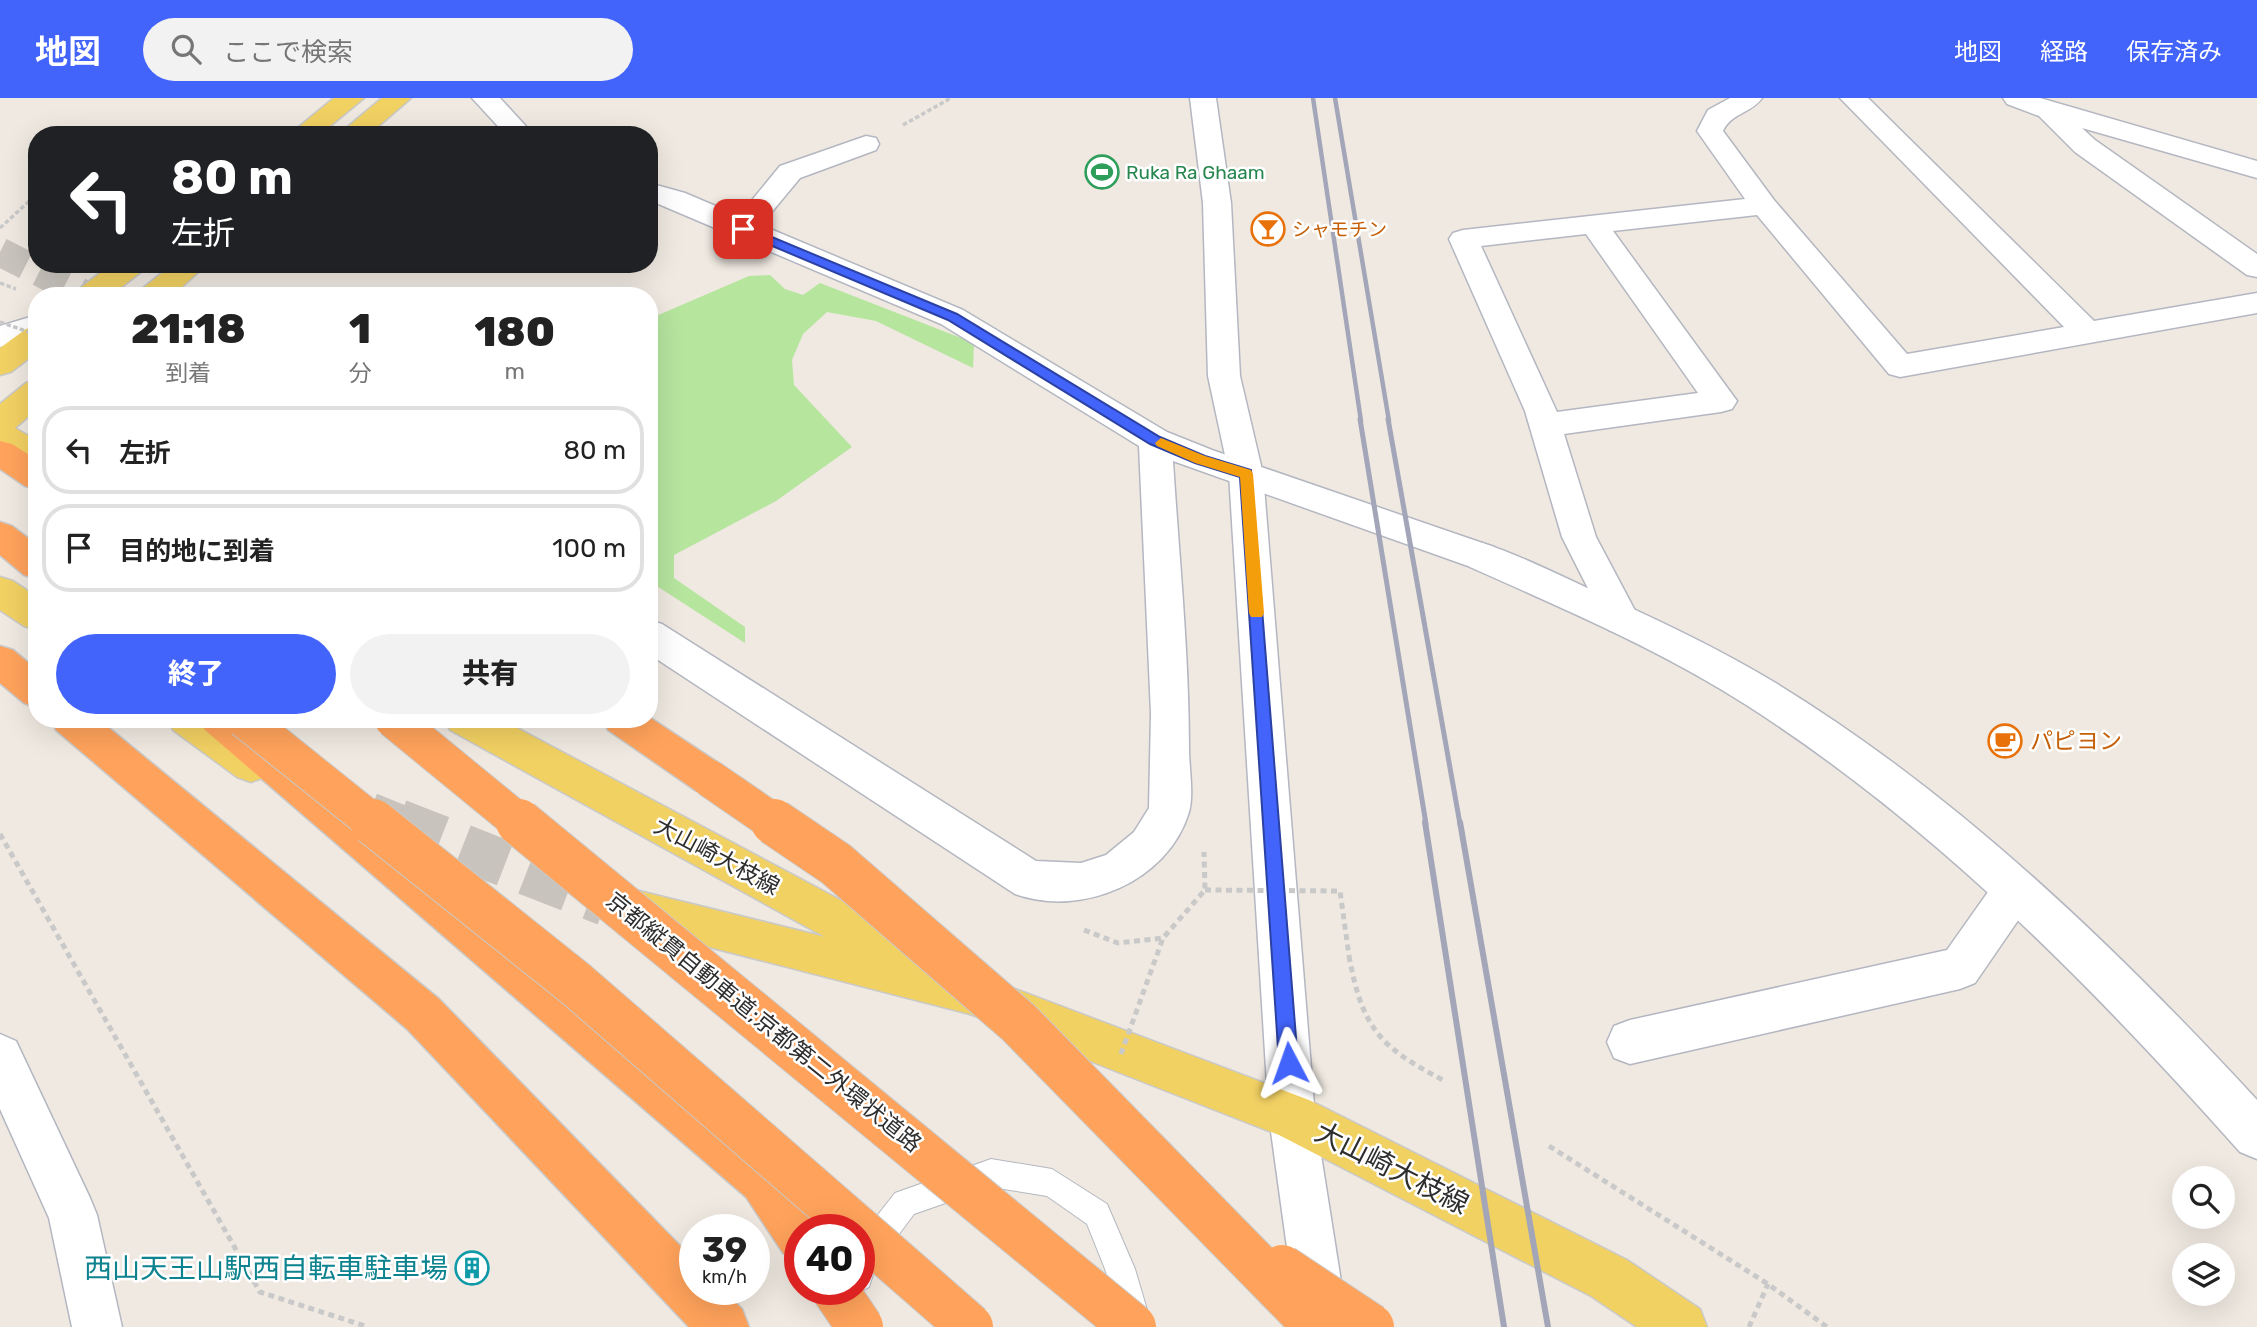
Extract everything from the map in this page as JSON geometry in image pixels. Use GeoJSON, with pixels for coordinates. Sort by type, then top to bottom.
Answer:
{"type":"FeatureCollection","features":[{"type":"Feature","properties":{"kind":"highway"},"geometry":{"type":"LineString","coordinates":[[0,453],[28,471]]}},
{"type":"Feature","properties":{"kind":"highway"},"geometry":{"type":"LineString","coordinates":[[0,535],[28,558]]}},
{"type":"Feature","properties":{"kind":"highway"},"geometry":{"type":"LineString","coordinates":[[0,550],[28,570]]}},
{"type":"Feature","properties":{"kind":"highway"},"geometry":{"type":"LineString","coordinates":[[0,661],[28,684]]}},
{"type":"Feature","properties":{"kind":"highway"},"geometry":{"type":"LineString","coordinates":[[81,728],[423,1014],[724,1327]]}},
{"type":"Feature","properties":{"kind":"highway"},"geometry":{"type":"LineString","coordinates":[[230,728],[763,1180],[785,1214]]}},
{"type":"Feature","properties":{"kind":"highway"},"geometry":{"type":"LineString","coordinates":[[255,728],[576,984],[841,1214]]}},
{"type":"Feature","properties":{"kind":"highway","name":"京都縦貫自動車道;京都第二外環状道路"},"geometry":{"type":"LineString","coordinates":[[404,728],[1135,1327]]}},
{"type":"Feature","properties":{"kind":"highway"},"geometry":{"type":"LineString","coordinates":[[635,728],[836,864],[1019,1023],[1317,1327]]}},
{"type":"Feature","properties":{"kind":"highway"},"geometry":{"type":"LineString","coordinates":[[1216,1225],[1371,1327]]}},
{"type":"Feature","properties":{"kind":"highway"},"geometry":{"type":"LineString","coordinates":[[875,1244],[970,1327]]}},
{"type":"Feature","properties":{"kind":"highway"},"geometry":{"type":"LineString","coordinates":[[845,1305],[860,1327]]}},
{"type":"Feature","properties":{"kind":"main road"},"geometry":{"type":"LineString","coordinates":[[314,126],[351,98]]}},
{"type":"Feature","properties":{"kind":"main road"},"geometry":{"type":"LineString","coordinates":[[362,126],[398,98]]}},
{"type":"Feature","properties":{"kind":"main road"},"geometry":{"type":"LineString","coordinates":[[102,287],[120,273]]}},
{"type":"Feature","properties":{"kind":"main road"},"geometry":{"type":"LineString","coordinates":[[164,287],[181,273]]}},
{"type":"Feature","properties":{"kind":"main road"},"geometry":{"type":"LineString","coordinates":[[0,364],[28,343]]}},
{"type":"Feature","properties":{"kind":"main road"},"geometry":{"type":"LineString","coordinates":[[0,422],[28,399]]}},
{"type":"Feature","properties":{"kind":"main road"},"geometry":{"type":"LineString","coordinates":[[0,434],[28,451]]}},
{"type":"Feature","properties":{"kind":"main road"},"geometry":{"type":"LineString","coordinates":[[0,591],[28,610]]}},
{"type":"Feature","properties":{"kind":"main road"},"geometry":{"type":"LineString","coordinates":[[200,728],[251,765]]}},
{"type":"Feature","properties":{"kind":"main road","name":"大山崎大枝線"},"geometry":{"type":"LineString","coordinates":[[481,728],[970,993]]}},
{"type":"Feature","properties":{"kind":"main road","name":"大山崎大枝線"},"geometry":{"type":"LineString","coordinates":[[606,903],[970,993],[1292,1117],[1609,1278],[1682,1327]]}},
{"type":"Feature","properties":{"kind":"street"},"geometry":{"type":"LineString","coordinates":[[485,98],[511,126]]}},
{"type":"Feature","properties":{"kind":"street"},"geometry":{"type":"LineString","coordinates":[[1203,98],[1217,203],[1224,376],[1246,474],[1292,1117],[1323,1327]]}},
{"type":"Feature","properties":{"kind":"street"},"geometry":{"type":"LineString","coordinates":[[1749,98],[1717,116],[1710,131],[1764,206],[1900,366],[2257,303]]}},
{"type":"Feature","properties":{"kind":"street"},"geometry":{"type":"LineString","coordinates":[[1853,98],[2087,332]]}},
{"type":"Feature","properties":{"kind":"street"},"geometry":{"type":"LineString","coordinates":[[2015,98],[2257,170]]}},
{"type":"Feature","properties":{"kind":"street"},"geometry":{"type":"LineString","coordinates":[[2048,110],[2085,146],[2257,268]]}},
{"type":"Feature","properties":{"kind":"street"},"geometry":{"type":"LineString","coordinates":[[743,229],[790,172],[866,144]]}},
{"type":"Feature","properties":{"kind":"street"},"geometry":{"type":"LineString","coordinates":[[658,195],[952,317],[1155,440],[1200,459],[1482,557],[1622,620],[1759,693],[1838,745],[1917,806],[2015,889],[2090,959],[2257,1135]]}},
{"type":"Feature","properties":{"kind":"street"},"geometry":{"type":"LineString","coordinates":[[1622,620],[1579,537],[1541,411],[1463,239],[1764,206]]}},
{"type":"Feature","properties":{"kind":"street"},"geometry":{"type":"LineString","coordinates":[[1544,425],[1721,401],[1594,225]]}},
{"type":"Feature","properties":{"kind":"street"},"geometry":{"type":"LineString","coordinates":[[0,337],[28,328]]}},
{"type":"Feature","properties":{"kind":"street"},"geometry":{"type":"LineString","coordinates":[[658,641],[1030,880],[1081,882],[1119,869],[1149,845],[1169,811],[1170,713],[1155,440]]}},
{"type":"Feature","properties":{"kind":"street"},"geometry":{"type":"LineString","coordinates":[[1630,1042],[1960,968],[2015,889]]}},
{"type":"Feature","properties":{"kind":"street"},"geometry":{"type":"LineString","coordinates":[[0,1057],[73,1215],[97,1327]]}},
{"type":"Feature","properties":{"kind":"lane"},"geometry":{"type":"LineString","coordinates":[[875,1242],[905,1203],[991,1173],[1052,1182],[1097,1214],[1120,1269],[1135,1327]]}},
{"type":"Feature","properties":{"kind":"lane"},"geometry":{"type":"LineString","coordinates":[[852,1327],[855,1305]]}},
{"type":"Feature","properties":{"kind":"path"},"geometry":{"type":"LineString","coordinates":[[866,144],[951,98]]}},
{"type":"Feature","properties":{"kind":"path"},"geometry":{"type":"LineString","coordinates":[[0,229],[28,203]]}},
{"type":"Feature","properties":{"kind":"path"},"geometry":{"type":"LineString","coordinates":[[0,322],[28,333]]}},
{"type":"Feature","properties":{"kind":"path"},"geometry":{"type":"LineString","coordinates":[[0,834],[260,1293],[368,1327]]}},
{"type":"Feature","properties":{"kind":"path"},"geometry":{"type":"LineString","coordinates":[[1205,890],[1340,891],[1354,992],[1368,1025],[1406,1062],[1443,1080]]}},
{"type":"Feature","properties":{"kind":"path"},"geometry":{"type":"LineString","coordinates":[[1120,1055],[1163,938]]}},
{"type":"Feature","properties":{"kind":"path"},"geometry":{"type":"LineString","coordinates":[[1549,1146],[1768,1284],[1827,1327]]}},
{"type":"Feature","properties":{"kind":"path"},"geometry":{"type":"LineString","coordinates":[[1749,1327],[1768,1284]]}},
{"type":"Feature","properties":{"kind":"green space"},"geometry":{"type":"Polygon","coordinates":[[[770,275],[785,289],[803,295],[820,283],[974,343],[973,368],[876,321],[827,312],[803,334],[792,360],[794,385],[852,447],[776,501],[674,555],[674,578],[745,627],[745,643],[658,587],[658,315],[749,276],[770,275]]]}},
{"type":"Feature","properties":{"kind":"tunnel"},"geometry":{"type":"LineString","coordinates":[[0,252],[28,266]]}},
{"type":"Feature","properties":{"kind":"tunnel"},"geometry":{"type":"LineString","coordinates":[[42,273],[69,287]]}},
{"type":"Feature","properties":{"kind":"tunnel"},"geometry":{"type":"LineString","coordinates":[[370,811],[402,824]]}},
{"type":"Feature","properties":{"kind":"tunnel"},"geometry":{"type":"LineString","coordinates":[[398,822],[606,903]]}},
{"type":"Feature","properties":{"kind":"railway"},"geometry":{"type":"LineString","coordinates":[[1313,98],[1361,421]]}},
{"type":"Feature","properties":{"kind":"railway"},"geometry":{"type":"LineString","coordinates":[[1335,98],[1389,421]]}},
{"type":"Feature","properties":{"kind":"railway"},"geometry":{"type":"LineString","coordinates":[[1360,419],[1426,824]]}},
{"type":"Feature","properties":{"kind":"railway"},"geometry":{"type":"LineString","coordinates":[[1388,419],[1460,824]]}},
{"type":"Feature","properties":{"kind":"railway"},"geometry":{"type":"LineString","coordinates":[[1425,822],[1504,1327]]}},
{"type":"Feature","properties":{"kind":"railway"},"geometry":{"type":"LineString","coordinates":[[1460,822],[1548,1327]]}},
{"type":"Feature","properties":{"kind":"slow traffic"},"geometry":{"type":"LineString","coordinates":[[1161,443],[1246,474],[1256,613]]}},
{"type":"Feature","properties":{"kind":"place","name":"Ruka Ra Ghaam"},"geometry":{"type":"Point","coordinates":[1102,172]}},
{"type":"Feature","properties":{"kind":"place","name":"シャモチン"},"geometry":{"type":"Point","coordinates":[1268,229]}},
{"type":"Feature","properties":{"kind":"place","name":"パピヨン"},"geometry":{"type":"Point","coordinates":[2005,741]}},
{"type":"Feature","properties":{"kind":"place","name":"西山天王山駅西自転車駐車場"},"geometry":{"type":"Point","coordinates":[472,1268]}},
{"type":"Feature","properties":{"kind":"route"},"geometry":{"type":"LineString","coordinates":[[743,229],[952,317],[1155,440],[1246,474],[1289,1063]]}}]}
